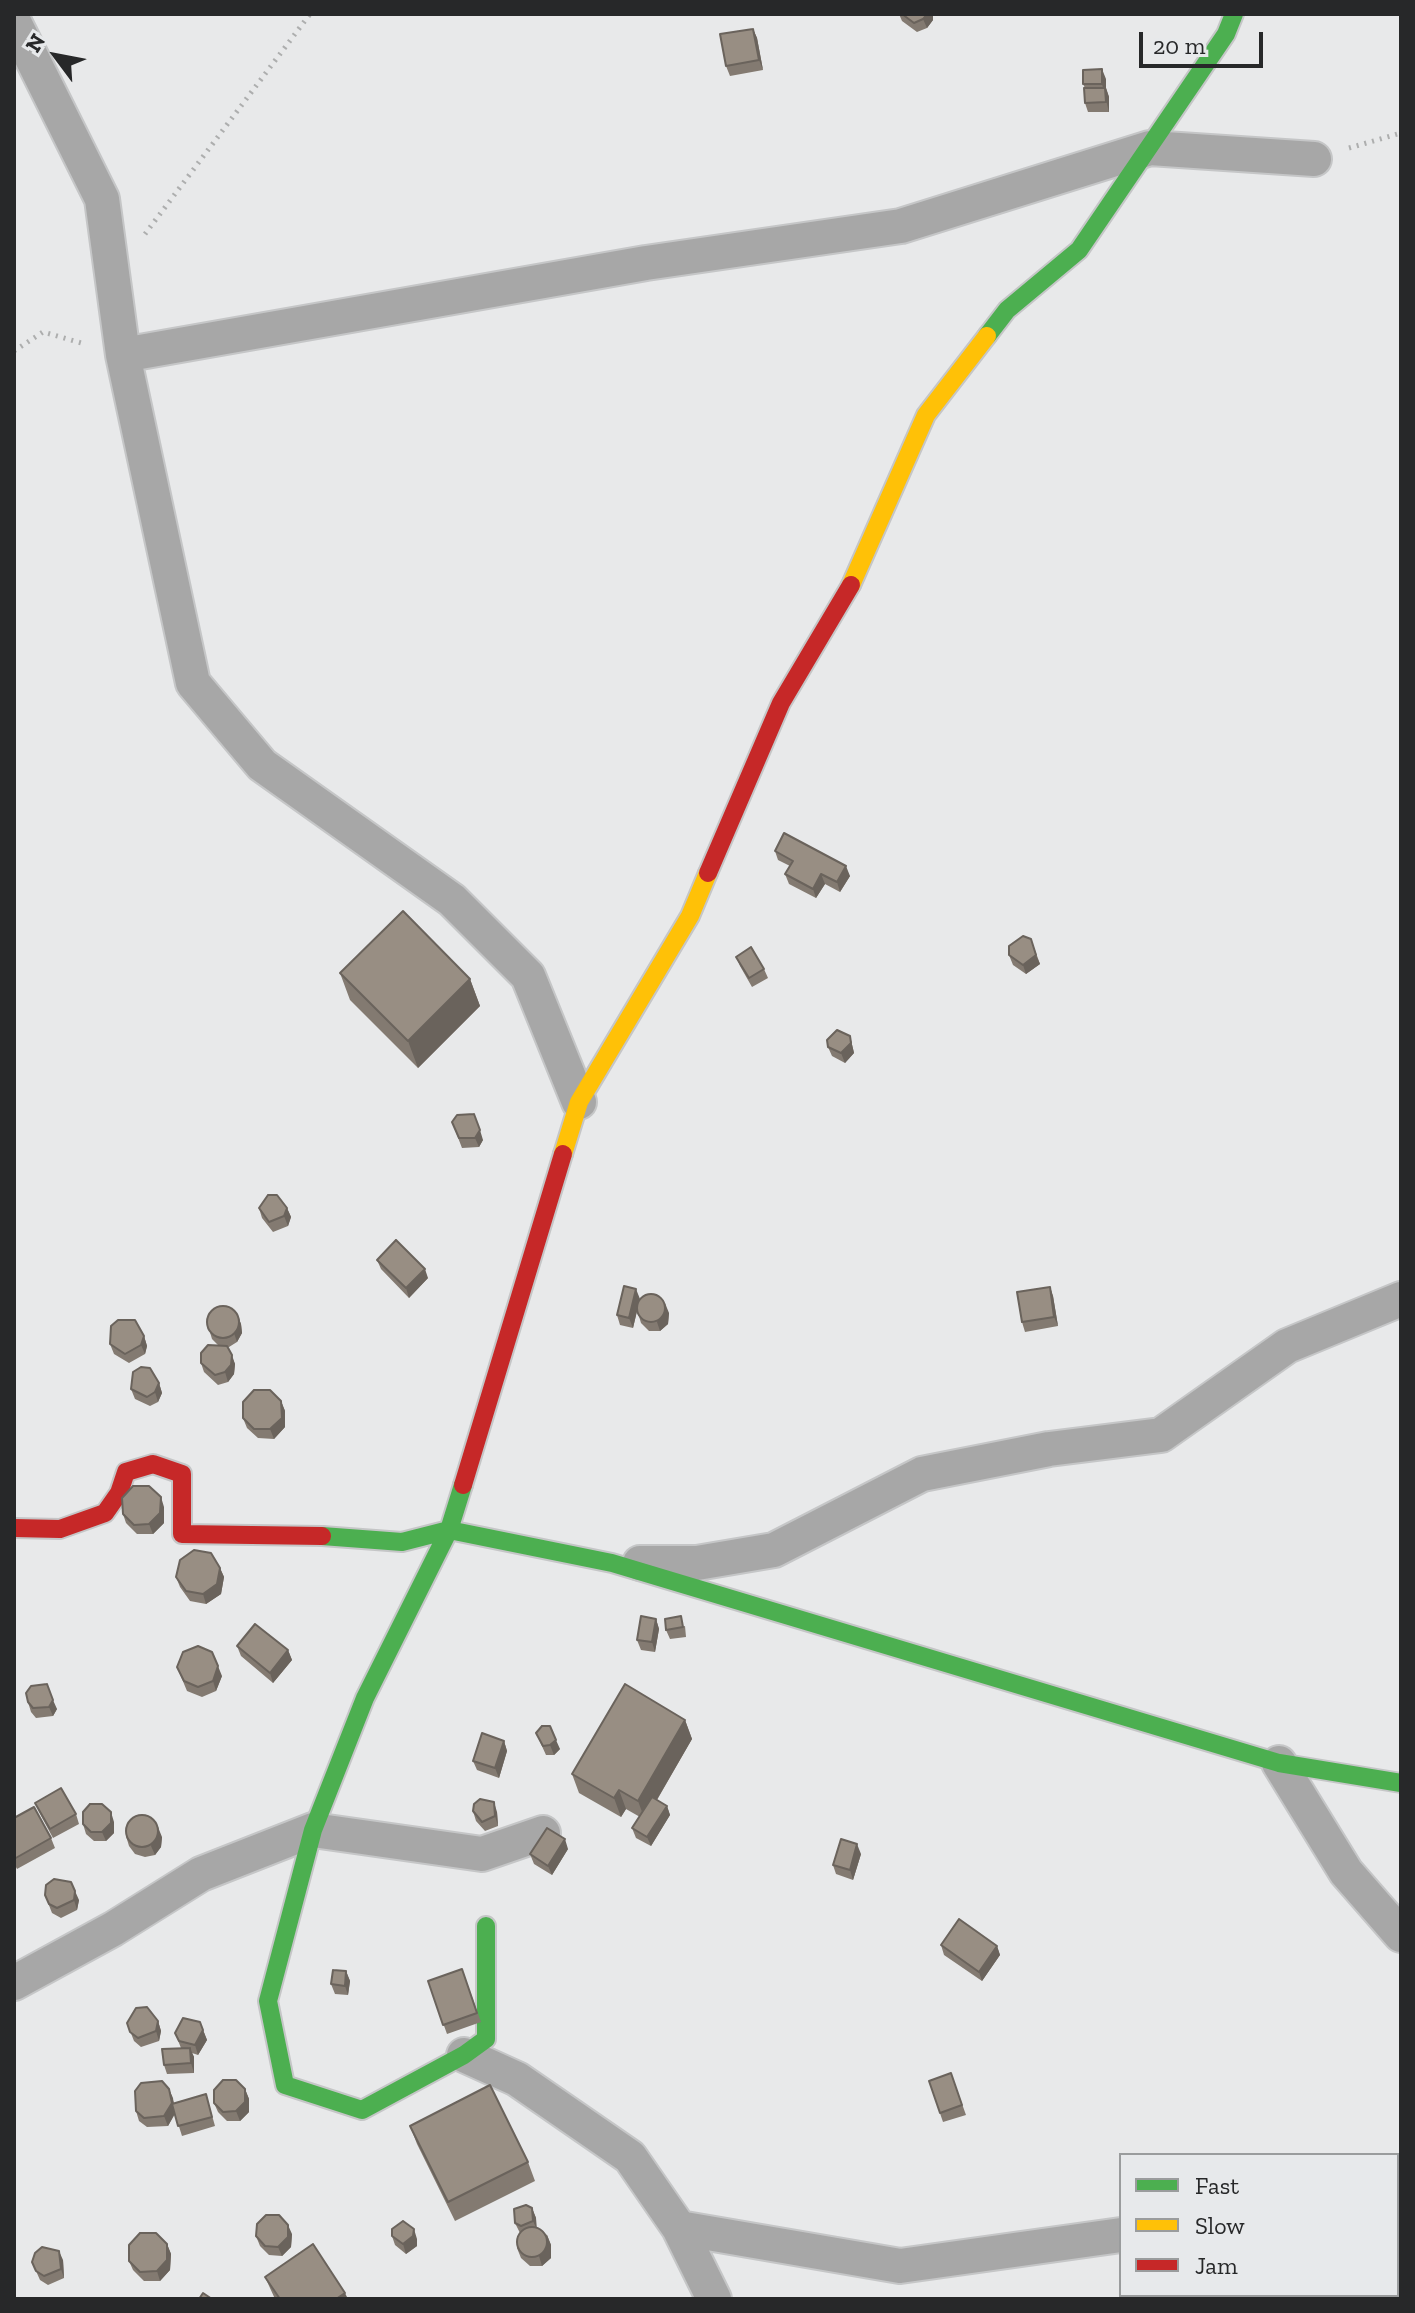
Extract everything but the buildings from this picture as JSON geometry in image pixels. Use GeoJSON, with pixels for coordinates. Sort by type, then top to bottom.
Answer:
{"type":"FeatureCollection","features":[{"type":"Feature","properties":{"kind":"street"},"geometry":{"type":"LineString","coordinates":[[486,1926],[486,2039],[464,2055],[362,2110],[285,2085],[268,2001],[313,1830],[365,1698],[449,1530],[579,1102],[690,916],[781,703],[846,597],[926,415],[1007,310],[1079,250],[1226,34],[1234,14]]}},
{"type":"Feature","properties":{"kind":"street"},"geometry":{"type":"LineString","coordinates":[[14,22],[102,199],[123,355],[193,683],[262,765],[452,900],[528,976],[579,1102]]}},
{"type":"Feature","properties":{"kind":"street"},"geometry":{"type":"LineString","coordinates":[[123,355],[646,263],[901,226],[1150,148],[1314,159]]}},
{"type":"Feature","properties":{"kind":"street"},"geometry":{"type":"LineString","coordinates":[[612,1563],[697,1563],[774,1550],[922,1474],[1049,1449],[1161,1435],[1287,1346],[1401,1299]]}},
{"type":"Feature","properties":{"kind":"street"},"geometry":{"type":"LineString","coordinates":[[14,1528],[60,1529],[105,1513],[119,1493],[126,1472],[153,1464],[182,1474],[182,1534],[340,1536],[402,1542],[449,1530],[612,1563],[1279,1763],[1401,1783]]}},
{"type":"Feature","properties":{"kind":"street"},"geometry":{"type":"LineString","coordinates":[[1279,1763],[1346,1872],[1401,1935]]}},
{"type":"Feature","properties":{"kind":"street"},"geometry":{"type":"LineString","coordinates":[[14,1983],[113,1929],[201,1874],[313,1830],[482,1854],[543,1833]]}},
{"type":"Feature","properties":{"kind":"street"},"geometry":{"type":"LineString","coordinates":[[464,2055],[517,2079],[630,2157],[679,2228],[714,2299]]}},
{"type":"Feature","properties":{"kind":"street"},"geometry":{"type":"LineString","coordinates":[[679,2228],[900,2266],[1119,2235]]}},
{"type":"Feature","properties":{"kind":"path"},"geometry":{"type":"LineString","coordinates":[[143,236],[310,14]]}},
{"type":"Feature","properties":{"kind":"path"},"geometry":{"type":"LineString","coordinates":[[1314,159],[1401,133]]}},
{"type":"Feature","properties":{"kind":"path"},"geometry":{"type":"LineString","coordinates":[[14,351],[43,332],[123,355]]}},
{"type":"Feature","properties":{"kind":"traffic: fast"},"geometry":{"type":"LineString","coordinates":[[987,336],[1007,310],[1079,250],[1226,34],[1234,14]]}},
{"type":"Feature","properties":{"kind":"traffic: fast"},"geometry":{"type":"LineString","coordinates":[[463,1485],[449,1530],[365,1698],[313,1830],[268,2001],[285,2085],[362,2110],[464,2055],[486,2039],[486,1926]]}},
{"type":"Feature","properties":{"kind":"traffic: fast"},"geometry":{"type":"LineString","coordinates":[[322,1536],[402,1542],[449,1530],[612,1563],[1279,1763],[1401,1783]]}},
{"type":"Feature","properties":{"kind":"traffic: slow"},"geometry":{"type":"LineString","coordinates":[[851,585],[926,415],[987,336]]}},
{"type":"Feature","properties":{"kind":"traffic: slow"},"geometry":{"type":"LineString","coordinates":[[563,1154],[579,1102],[690,916],[708,873]]}},
{"type":"Feature","properties":{"kind":"traffic: jam"},"geometry":{"type":"LineString","coordinates":[[708,873],[781,703],[851,585]]}},
{"type":"Feature","properties":{"kind":"traffic: jam"},"geometry":{"type":"LineString","coordinates":[[463,1485],[563,1154]]}},
{"type":"Feature","properties":{"kind":"traffic: jam"},"geometry":{"type":"LineString","coordinates":[[14,1528],[60,1529],[105,1513],[119,1493],[126,1472],[153,1464],[182,1474],[182,1534],[322,1536]]}}]}
